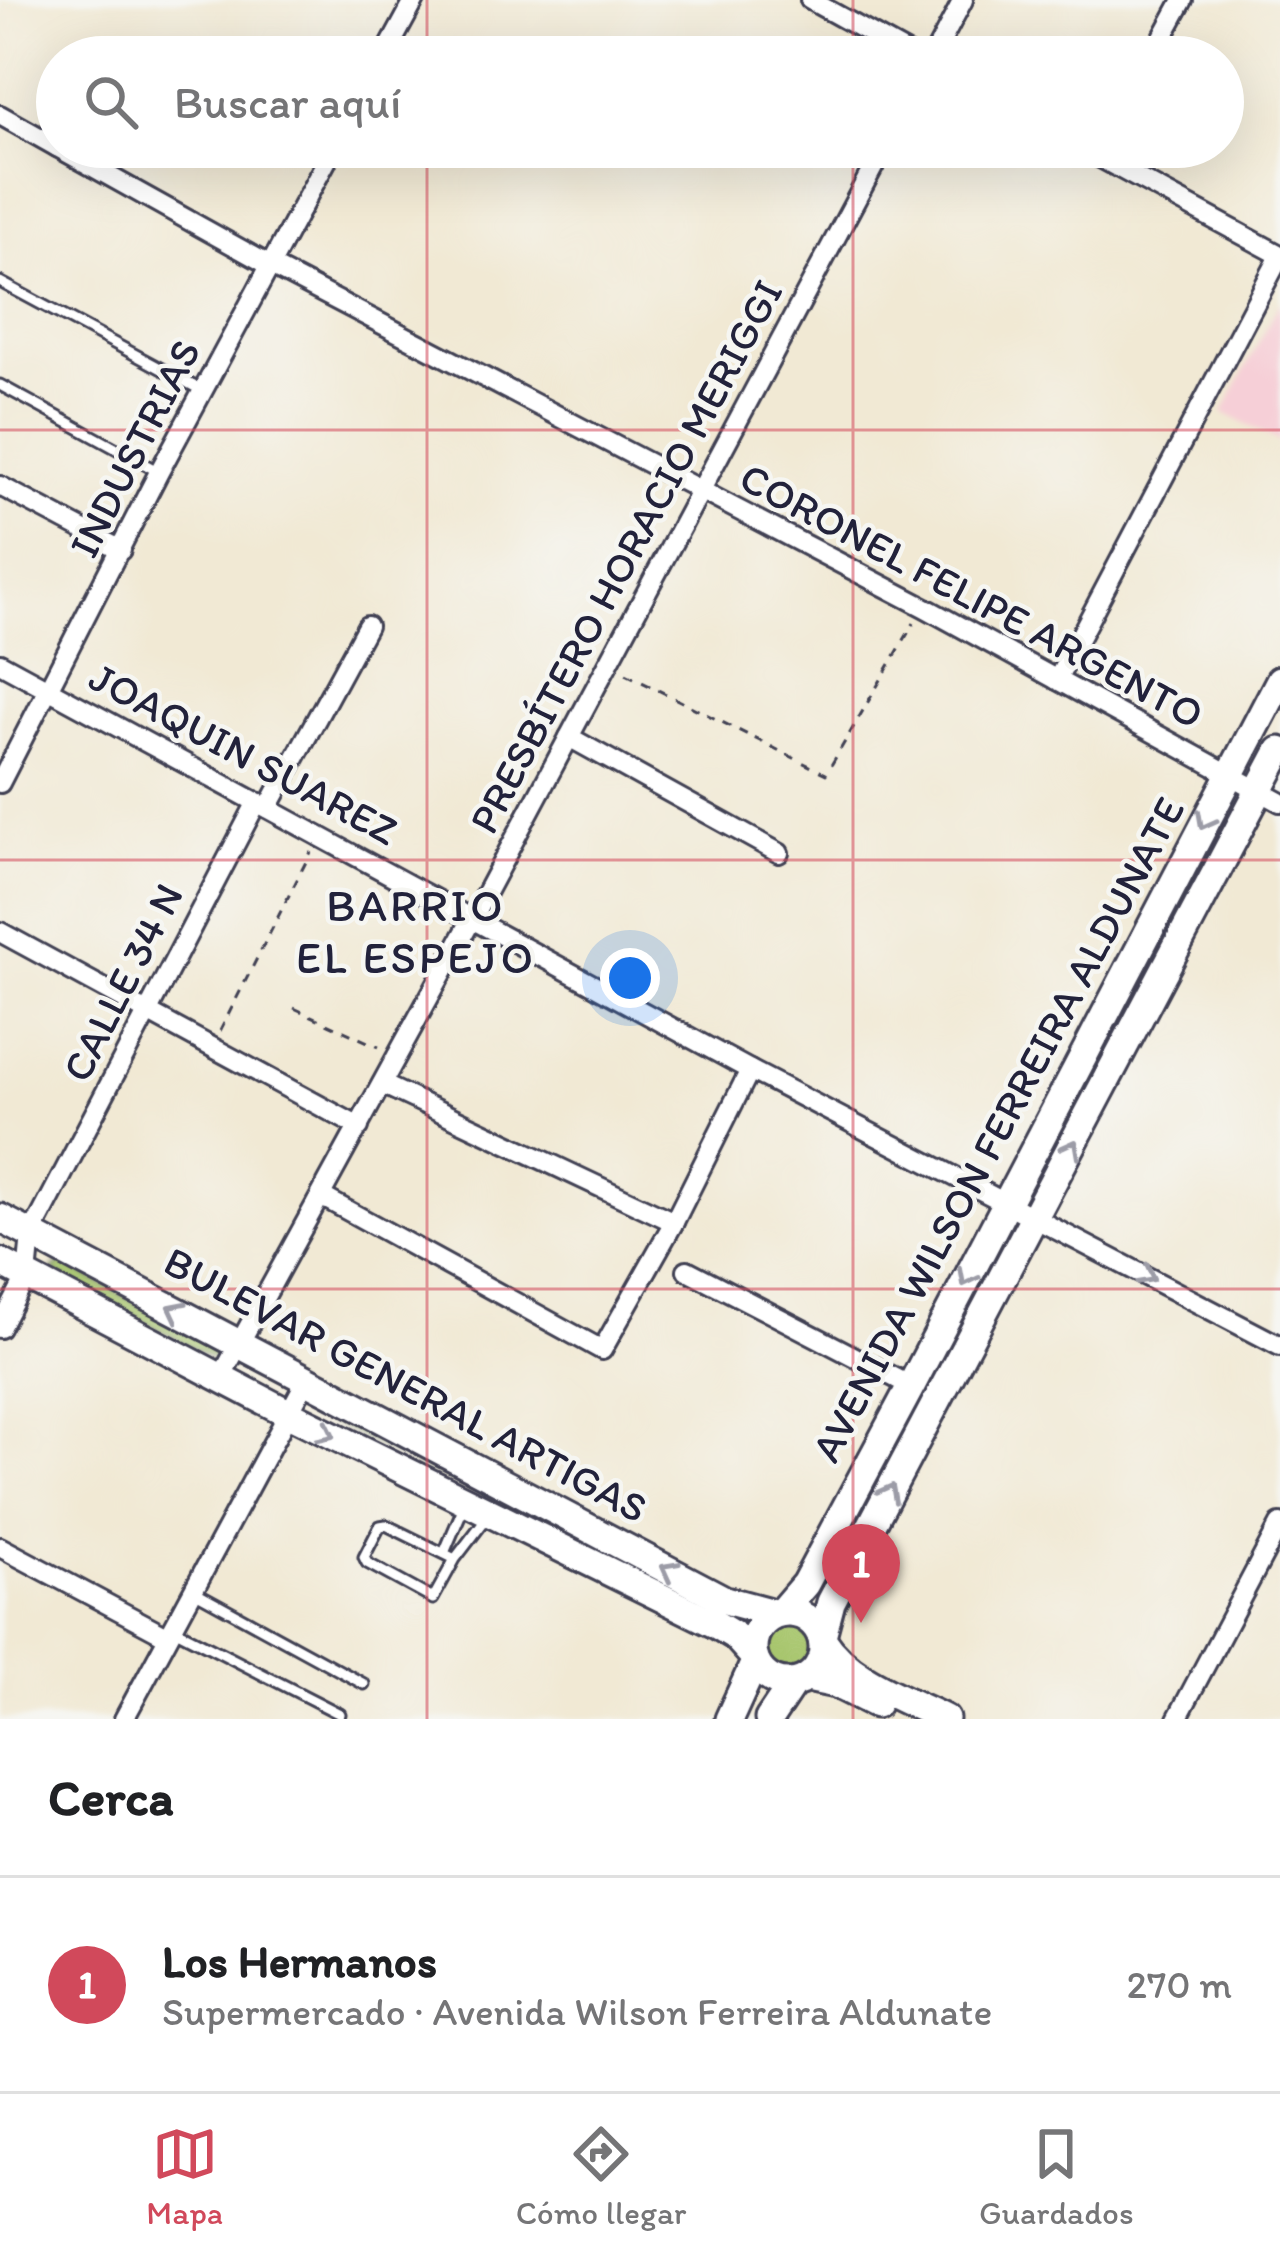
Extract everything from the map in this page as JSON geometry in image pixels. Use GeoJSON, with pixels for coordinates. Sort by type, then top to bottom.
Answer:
{"type":"FeatureCollection","features":[{"type":"Feature","properties":{"kind":"street"},"geometry":{"type":"LineString","coordinates":[[395,36],[415,0]]}},
{"type":"Feature","properties":{"kind":"street"},"geometry":{"type":"LineString","coordinates":[[810,0],[875,36]]}},
{"type":"Feature","properties":{"kind":"street"},"geometry":{"type":"LineString","coordinates":[[943,36],[963,0]]}},
{"type":"Feature","properties":{"kind":"street"},"geometry":{"type":"LineString","coordinates":[[1163,36],[1183,0]]}},
{"type":"Feature","properties":{"kind":"street","name":"CORONEL FELIPE ARGENTO"},"geometry":{"type":"LineString","coordinates":[[0,115],[36,135]]}},
{"type":"Feature","properties":{"kind":"street","name":"CORONEL FELIPE ARGENTO"},"geometry":{"type":"LineString","coordinates":[[95,168],[269,265],[924,607],[1269,797]]}},
{"type":"Feature","properties":{"kind":"street","name":"INDUSTRIAS"},"geometry":{"type":"LineString","coordinates":[[0,783],[322,168]]}},
{"type":"Feature","properties":{"kind":"street","name":"PRESBÍTERO HORACIO MERIGGI"},"geometry":{"type":"LineString","coordinates":[[221,1377],[873,168]]}},
{"type":"Feature","properties":{"kind":"street"},"geometry":{"type":"LineString","coordinates":[[1057,680],[1280,256],[1126,168]]}},
{"type":"Feature","properties":{"kind":"street"},"geometry":{"type":"LineString","coordinates":[[0,486],[121,550]]}},
{"type":"Feature","properties":{"kind":"street","name":"CALLE 34 N"},"geometry":{"type":"LineString","coordinates":[[0,1328],[27,1276],[31,1235],[262,805],[367,626]]}},
{"type":"Feature","properties":{"kind":"street","name":"JOAQUIN SUAREZ"},"geometry":{"type":"LineString","coordinates":[[0,664],[750,1070],[1280,1346]]}},
{"type":"Feature","properties":{"kind":"street","name":"AVENIDA WILSON FERREIRA ALDUNATE"},"geometry":{"type":"LineString","coordinates":[[779,1613],[805,1584],[1280,680]]}},
{"type":"Feature","properties":{"kind":"street"},"geometry":{"type":"LineString","coordinates":[[569,737],[779,853]]}},
{"type":"Feature","properties":{"kind":"street","name":"AVENIDA WILSON FERREIRA ALDUNATE"},"geometry":{"type":"LineString","coordinates":[[822,1638],[831,1602],[1269,797],[1280,751]]}},
{"type":"Feature","properties":{"kind":"street"},"geometry":{"type":"LineString","coordinates":[[0,932],[359,1127]]}},
{"type":"Feature","properties":{"kind":"street"},"geometry":{"type":"LineString","coordinates":[[321,1196],[602,1350],[674,1222],[750,1070]]}},
{"type":"Feature","properties":{"kind":"street"},"geometry":{"type":"LineString","coordinates":[[382,1084],[674,1222]]}},
{"type":"Feature","properties":{"kind":"street","name":"BULEVAR GENERAL ARTIGAS"},"geometry":{"type":"LineString","coordinates":[[0,1218],[724,1600],[779,1613]]}},
{"type":"Feature","properties":{"kind":"street","name":"BULEVAR GENERAL ARTIGAS"},"geometry":{"type":"LineString","coordinates":[[0,1262],[288,1413],[715,1624],[735,1636],[754,1660]]}},
{"type":"Feature","properties":{"kind":"street"},"geometry":{"type":"LineString","coordinates":[[687,1270],[911,1386]]}},
{"type":"Feature","properties":{"kind":"street"},"geometry":{"type":"LineString","coordinates":[[124,1719],[308,1378]]}},
{"type":"Feature","properties":{"kind":"street"},"geometry":{"type":"LineString","coordinates":[[1177,1719],[1280,1524]]}},
{"type":"Feature","properties":{"kind":"street"},"geometry":{"type":"LineString","coordinates":[[0,1547],[169,1632]]}},
{"type":"Feature","properties":{"kind":"street"},"geometry":{"type":"LineString","coordinates":[[729,1719],[754,1660],[754,1636],[767,1619],[779,1613],[806,1617],[831,1652],[859,1675],[945,1719]]}},
{"type":"Feature","properties":{"kind":"street"},"geometry":{"type":"LineString","coordinates":[[769,1719],[822,1657],[822,1638]]}},
{"type":"Feature","properties":{"kind":"street"},"geometry":{"type":"LineString","coordinates":[[754,1660],[766,1676],[851,1690],[904,1719]]}},
{"type":"Feature","properties":{"kind":"lane"},"geometry":{"type":"LineString","coordinates":[[0,282],[203,391]]}},
{"type":"Feature","properties":{"kind":"lane"},"geometry":{"type":"LineString","coordinates":[[0,386],[159,472]]}},
{"type":"Feature","properties":{"kind":"lane"},"geometry":{"type":"LineString","coordinates":[[443,1553],[478,1507]]}},
{"type":"Feature","properties":{"kind":"lane"},"geometry":{"type":"LineString","coordinates":[[455,1559],[386,1525],[380,1526],[364,1557],[430,1599],[455,1559],[478,1507]]}},
{"type":"Feature","properties":{"kind":"lane"},"geometry":{"type":"LineString","coordinates":[[193,1590],[364,1684]]}},
{"type":"Feature","properties":{"kind":"lane"},"geometry":{"type":"LineString","coordinates":[[169,1632],[340,1714]]}},
{"type":"Feature","properties":{"kind":"path"},"geometry":{"type":"LineString","coordinates":[[608,665],[826,774],[924,607]]}},
{"type":"Feature","properties":{"kind":"path"},"geometry":{"type":"LineString","coordinates":[[212,1047],[320,835]]}},
{"type":"Feature","properties":{"kind":"path"},"geometry":{"type":"LineString","coordinates":[[294,1007],[398,1056]]}},
{"type":"Feature","properties":{"kind":"shaded area"},"geometry":{"type":"Polygon","coordinates":[[[1280,301],[1280,442],[1223,412],[1280,301]]]}},
{"type":"Feature","properties":{"kind":"green space"},"geometry":{"type":"Polygon","coordinates":[[[1226,798],[1236,803],[1038,1187],[1027,1182],[1226,798]]]}},
{"type":"Feature","properties":{"kind":"green space"},"geometry":{"type":"Polygon","coordinates":[[[1006,1223],[1016,1228],[822,1593],[812,1588],[1006,1223]]]}},
{"type":"Feature","properties":{"kind":"green space"},"geometry":{"type":"Polygon","coordinates":[[[62,1262],[217,1346],[217,1357],[211,1358],[56,1274],[53,1269],[62,1262]]]}},
{"type":"Feature","properties":{"kind":"green space"},"geometry":{"type":"Polygon","coordinates":[[[323,1402],[742,1624],[316,1415],[317,1404],[323,1402]]]}},
{"type":"Feature","properties":{"kind":"green space"},"geometry":{"type":"Polygon","coordinates":[[[787,1622],[805,1630],[813,1648],[805,1666],[787,1674],[769,1666],[761,1648],[769,1630],[787,1622]]]}},
{"type":"Feature","properties":{"kind":"place","name":"Los Hermanos"},"geometry":{"type":"Point","coordinates":[861,1623]}},
{"type":"Feature","properties":{"kind":"district","name":"BARRIO EL ESPEJO"},"geometry":{"type":"Point","coordinates":[416,931]}}]}
